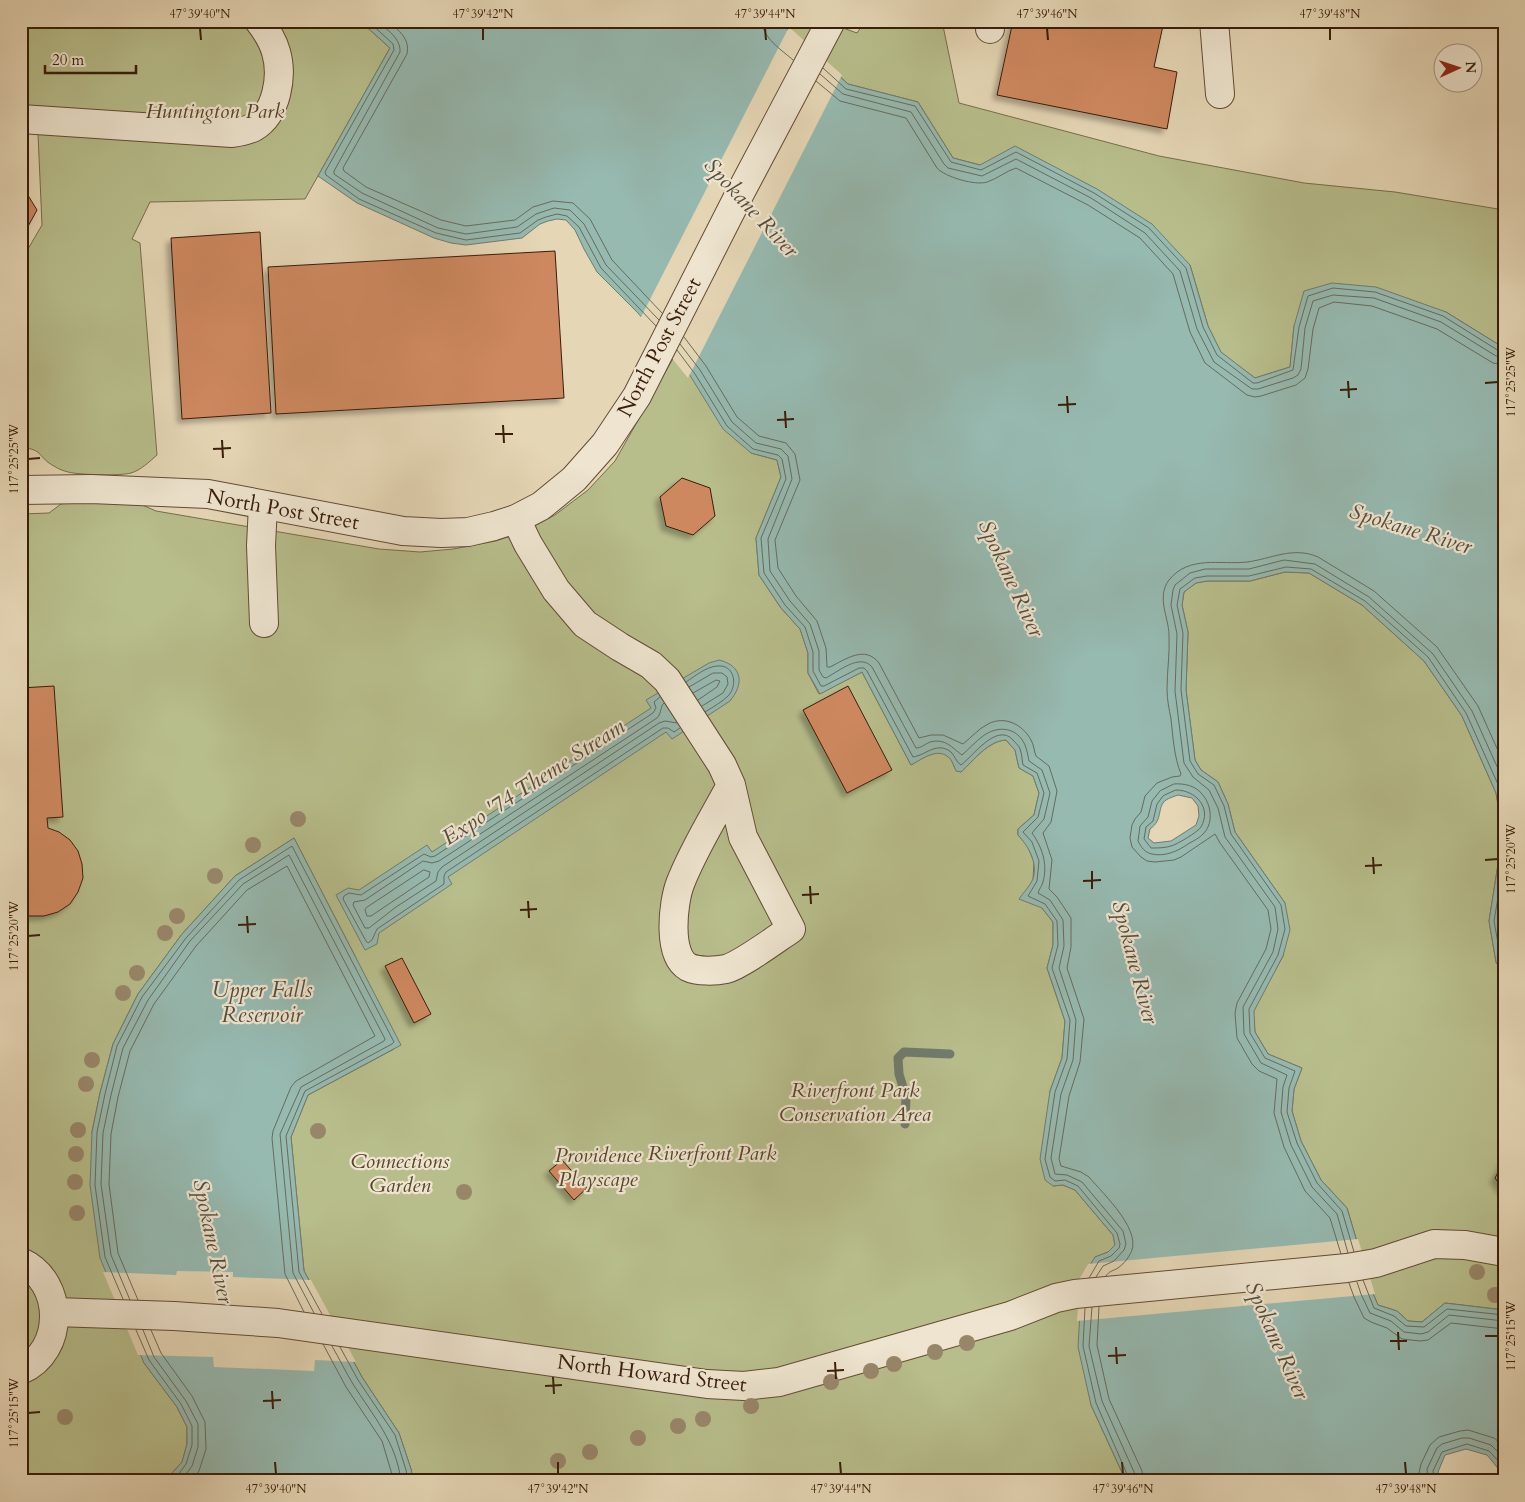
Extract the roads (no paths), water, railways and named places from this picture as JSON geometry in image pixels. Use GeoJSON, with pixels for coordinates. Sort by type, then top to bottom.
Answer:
{"type":"FeatureCollection","features":[{"type":"Feature","properties":{"kind":"street"},"geometry":{"type":"LineString","coordinates":[[21,119],[232,134],[255,127],[270,110],[278,82],[277,54],[259,21]]}},
{"type":"Feature","properties":{"kind":"street","name":"North Post Street"},"geometry":{"type":"LineString","coordinates":[[21,490],[91,489],[208,494],[403,531],[431,532],[468,532],[516,519],[541,506],[574,479],[605,444],[637,396],[738,197],[831,21]]}},
{"type":"Feature","properties":{"kind":"street"},"geometry":{"type":"LineString","coordinates":[[1214,21],[1220,94]]}},
{"type":"Feature","properties":{"kind":"street"},"geometry":{"type":"LineString","coordinates":[[263,505],[261,546],[264,624]]}},
{"type":"Feature","properties":{"kind":"street"},"geometry":{"type":"LineString","coordinates":[[516,519],[528,544],[556,590],[585,624],[651,665],[667,680],[722,765],[731,785],[743,837],[791,929],[727,969],[708,970],[689,967],[681,960],[676,951],[674,917],[680,885],[731,785]]}},
{"type":"Feature","properties":{"kind":"street","name":"North Howard Street"},"geometry":{"type":"LineString","coordinates":[[55,1312],[174,1316],[258,1322],[378,1337],[707,1384],[744,1386],[761,1385],[790,1379],[1010,1316],[1060,1297],[1090,1292],[1347,1268],[1376,1263],[1424,1246],[1465,1245],[1504,1252]]}},
{"type":"Feature","properties":{"kind":"street"},"geometry":{"type":"LineString","coordinates":[[21,1262],[40,1276],[50,1292],[55,1312],[53,1332],[44,1351],[29,1367],[21,1370]]}},
{"type":"Feature","properties":{"kind":"water","name":"Spokane River"},"geometry":{"type":"Polygon","coordinates":[[[360,21],[778,21],[848,84],[918,102],[953,158],[980,165],[1015,146],[1097,189],[1152,224],[1190,265],[1208,326],[1221,352],[1255,378],[1290,367],[1294,326],[1304,291],[1332,283],[1376,287],[1446,312],[1504,348],[1504,975],[1496,962],[1489,921],[1503,833],[1496,793],[1462,716],[1424,661],[1362,605],[1309,573],[1285,572],[1250,581],[1207,581],[1196,583],[1184,592],[1182,605],[1188,632],[1186,690],[1195,760],[1201,770],[1218,782],[1228,804],[1235,832],[1285,903],[1290,930],[1283,956],[1254,1011],[1255,1032],[1268,1054],[1302,1068],[1294,1089],[1292,1111],[1301,1141],[1321,1180],[1347,1208],[1371,1289],[1378,1305],[1397,1311],[1408,1321],[1422,1322],[1445,1303],[1504,1310],[1504,1481],[1498,1481],[1501,1472],[1487,1455],[1466,1449],[1445,1455],[1438,1472],[1440,1481],[1126,1481],[1091,1405],[1078,1347],[1082,1278],[1095,1257],[1108,1252],[1115,1245],[1113,1235],[1075,1190],[1063,1185],[1053,1186],[1045,1180],[1040,1159],[1050,1091],[1062,1058],[1065,1021],[1047,968],[1053,945],[1053,922],[1042,908],[1019,899],[1032,882],[1034,873],[1032,856],[1018,835],[1018,829],[1034,815],[1039,793],[1033,776],[1019,768],[1015,750],[1006,740],[987,747],[961,772],[956,771],[949,758],[939,753],[929,755],[911,765],[862,672],[820,694],[808,673],[808,653],[800,629],[781,608],[759,575],[756,538],[781,477],[777,460],[751,453],[723,429],[675,355],[637,312],[597,272],[575,230],[566,220],[557,219],[540,224],[522,238],[466,245],[451,243],[434,238],[357,203],[318,176],[390,48],[360,21]],[[1178,795],[1166,800],[1161,806],[1159,818],[1150,829],[1148,838],[1154,843],[1171,841],[1196,825],[1199,816],[1198,806],[1192,798],[1178,795]]]}},
{"type":"Feature","properties":{"kind":"water"},"geometry":{"type":"Polygon","coordinates":[[[719,660],[733,667],[739,676],[738,688],[730,701],[672,739],[666,732],[448,877],[452,884],[379,933],[377,944],[365,950],[336,895],[348,888],[359,890],[427,845],[432,852],[651,708],[646,700],[709,663],[719,660]]]}},
{"type":"Feature","properties":{"kind":"water","name":"Upper Falls Reservoir"},"geometry":{"type":"Polygon","coordinates":[[[294,838],[401,1045],[308,1095],[291,1137],[304,1271],[362,1377],[399,1433],[413,1481],[173,1481],[172,1473],[182,1462],[187,1444],[187,1427],[177,1407],[144,1363],[100,1258],[90,1185],[92,1132],[113,1044],[138,994],[182,934],[235,876],[294,838]]]}},
{"type":"Feature","properties":{"kind":"waterway"},"geometry":{"type":"LineString","coordinates":[[905,1124],[906,1097],[899,1074],[898,1058],[904,1052],[950,1054]]}},
{"type":"Feature","properties":{"kind":"park label","name":"Huntington Park"},"geometry":{"type":"Point","coordinates":[215,111]}},
{"type":"Feature","properties":{"kind":"park label","name":"Riverfront Park Conservation Area"},"geometry":{"type":"Point","coordinates":[855,1102]}},
{"type":"Feature","properties":{"kind":"park label","name":"Riverfront Park"},"geometry":{"type":"Point","coordinates":[712,1153]}},
{"type":"Feature","properties":{"kind":"park label","name":"Providence Playscape"},"geometry":{"type":"Point","coordinates":[598,1167]}},
{"type":"Feature","properties":{"kind":"park label","name":"Connections Garden"},"geometry":{"type":"Point","coordinates":[400,1173]}},
{"type":"Feature","properties":{"kind":"water label","name":"Expo '74 Theme Stream"},"geometry":{"type":"Point","coordinates":[533,781]}}]}
